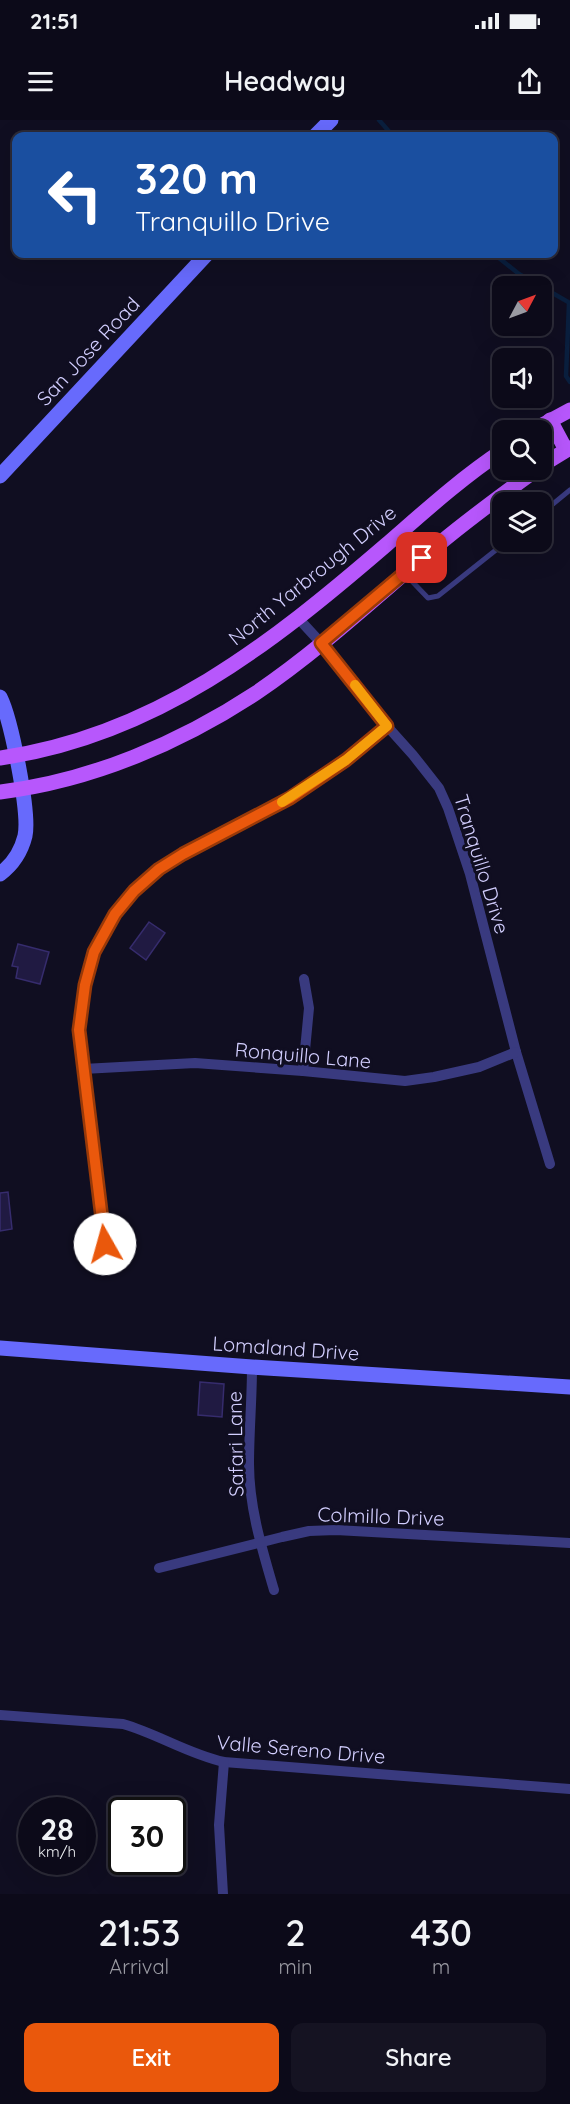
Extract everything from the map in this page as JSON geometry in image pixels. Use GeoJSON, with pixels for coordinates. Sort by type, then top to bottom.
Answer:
{"type":"FeatureCollection","features":[{"type":"Feature","properties":{"kind":"main road"},"geometry":{"type":"LineString","coordinates":[[550,420],[570,410]]}},
{"type":"Feature","properties":{"kind":"main road"},"geometry":{"type":"LineString","coordinates":[[552,423],[569,452],[552,460]]}},
{"type":"Feature","properties":{"kind":"main road","name":"North Yarbrough Drive"},"geometry":{"type":"LineString","coordinates":[[0,758],[100,734],[151,712],[198,687],[251,654],[298,618],[471,472],[492,458]]}},
{"type":"Feature","properties":{"kind":"main road"},"geometry":{"type":"LineString","coordinates":[[0,792],[61,782],[160,746],[207,723],[256,693],[321,643],[477,513],[522,480]]}},
{"type":"Feature","properties":{"kind":"street"},"geometry":{"type":"LineString","coordinates":[[319,132],[331,120]]}},
{"type":"Feature","properties":{"kind":"street","name":"San Jose Road"},"geometry":{"type":"LineString","coordinates":[[0,476],[203,258]]}},
{"type":"Feature","properties":{"kind":"street","name":"Tranquillo Drive"},"geometry":{"type":"LineString","coordinates":[[298,618],[439,788],[470,874],[516,1052],[550,1164]]}},
{"type":"Feature","properties":{"kind":"street"},"geometry":{"type":"LineString","coordinates":[[0,697],[5,708],[16,756],[26,817],[25,836],[18,855],[0,874]]}},
{"type":"Feature","properties":{"kind":"street"},"geometry":{"type":"LineString","coordinates":[[105,1244],[79,1030],[85,985],[94,952],[115,914],[134,891],[159,869],[290,798],[346,760],[387,726]]}},
{"type":"Feature","properties":{"kind":"street"},"geometry":{"type":"LineString","coordinates":[[303,1071],[309,1008],[304,979]]}},
{"type":"Feature","properties":{"kind":"street","name":"Ronquillo Lane"},"geometry":{"type":"LineString","coordinates":[[83,1069],[195,1063],[405,1081],[479,1067],[516,1052]]}},
{"type":"Feature","properties":{"kind":"street","name":"Lomaland Drive"},"geometry":{"type":"LineString","coordinates":[[0,1348],[570,1387]]}},
{"type":"Feature","properties":{"kind":"street","name":"Safari Lane"},"geometry":{"type":"LineString","coordinates":[[252,1367],[249,1464],[252,1498],[260,1543],[274,1590]]}},
{"type":"Feature","properties":{"kind":"street","name":"Colmillo Drive"},"geometry":{"type":"LineString","coordinates":[[159,1568],[309,1532],[336,1530],[570,1543]]}},
{"type":"Feature","properties":{"kind":"street","name":"Valle Sereno Drive"},"geometry":{"type":"LineString","coordinates":[[0,1715],[123,1724],[142,1729],[205,1758],[224,1762],[570,1789]]}},
{"type":"Feature","properties":{"kind":"street"},"geometry":{"type":"LineString","coordinates":[[224,1762],[219,1825],[224,1894]]}},
{"type":"Feature","properties":{"kind":"lane"},"geometry":{"type":"LineString","coordinates":[[552,505],[570,490]]}},
{"type":"Feature","properties":{"kind":"lane"},"geometry":{"type":"LineString","coordinates":[[405,573],[428,598],[438,596],[493,552]]}},
{"type":"Feature","properties":{"kind":"building"},"geometry":{"type":"Polygon","coordinates":[[[149,922],[165,933],[146,960],[130,948],[149,922]]]}},
{"type":"Feature","properties":{"kind":"building"},"geometry":{"type":"Polygon","coordinates":[[[18,944],[49,952],[40,984],[16,978],[18,967],[12,966],[18,944]]]}},
{"type":"Feature","properties":{"kind":"building"},"geometry":{"type":"Polygon","coordinates":[[[8,1192],[12,1229],[0,1231],[0,1193],[8,1192]]]}},
{"type":"Feature","properties":{"kind":"building"},"geometry":{"type":"Polygon","coordinates":[[[200,1382],[224,1384],[222,1417],[198,1415],[200,1382]]]}},
{"type":"Feature","properties":{"kind":"waterway"},"geometry":{"type":"LineString","coordinates":[[379,120],[390,132]]}},
{"type":"Feature","properties":{"kind":"waterway"},"geometry":{"type":"LineString","coordinates":[[499,258],[522,276]]}},
{"type":"Feature","properties":{"kind":"waterway"},"geometry":{"type":"LineString","coordinates":[[552,293],[570,303]]}},
{"type":"Feature","properties":{"kind":"waterway"},"geometry":{"type":"LineString","coordinates":[[569,303],[566,376],[570,382]]}},
{"type":"Feature","properties":{"kind":"slow traffic"},"geometry":{"type":"LineString","coordinates":[[282,802],[346,760],[387,726],[355,685]]}},
{"type":"Feature","properties":{"kind":"route"},"geometry":{"type":"LineString","coordinates":[[105,1244],[79,1030],[85,985],[94,952],[115,914],[134,891],[159,869],[290,798],[346,760],[387,726],[321,643],[422,558]]}}]}
